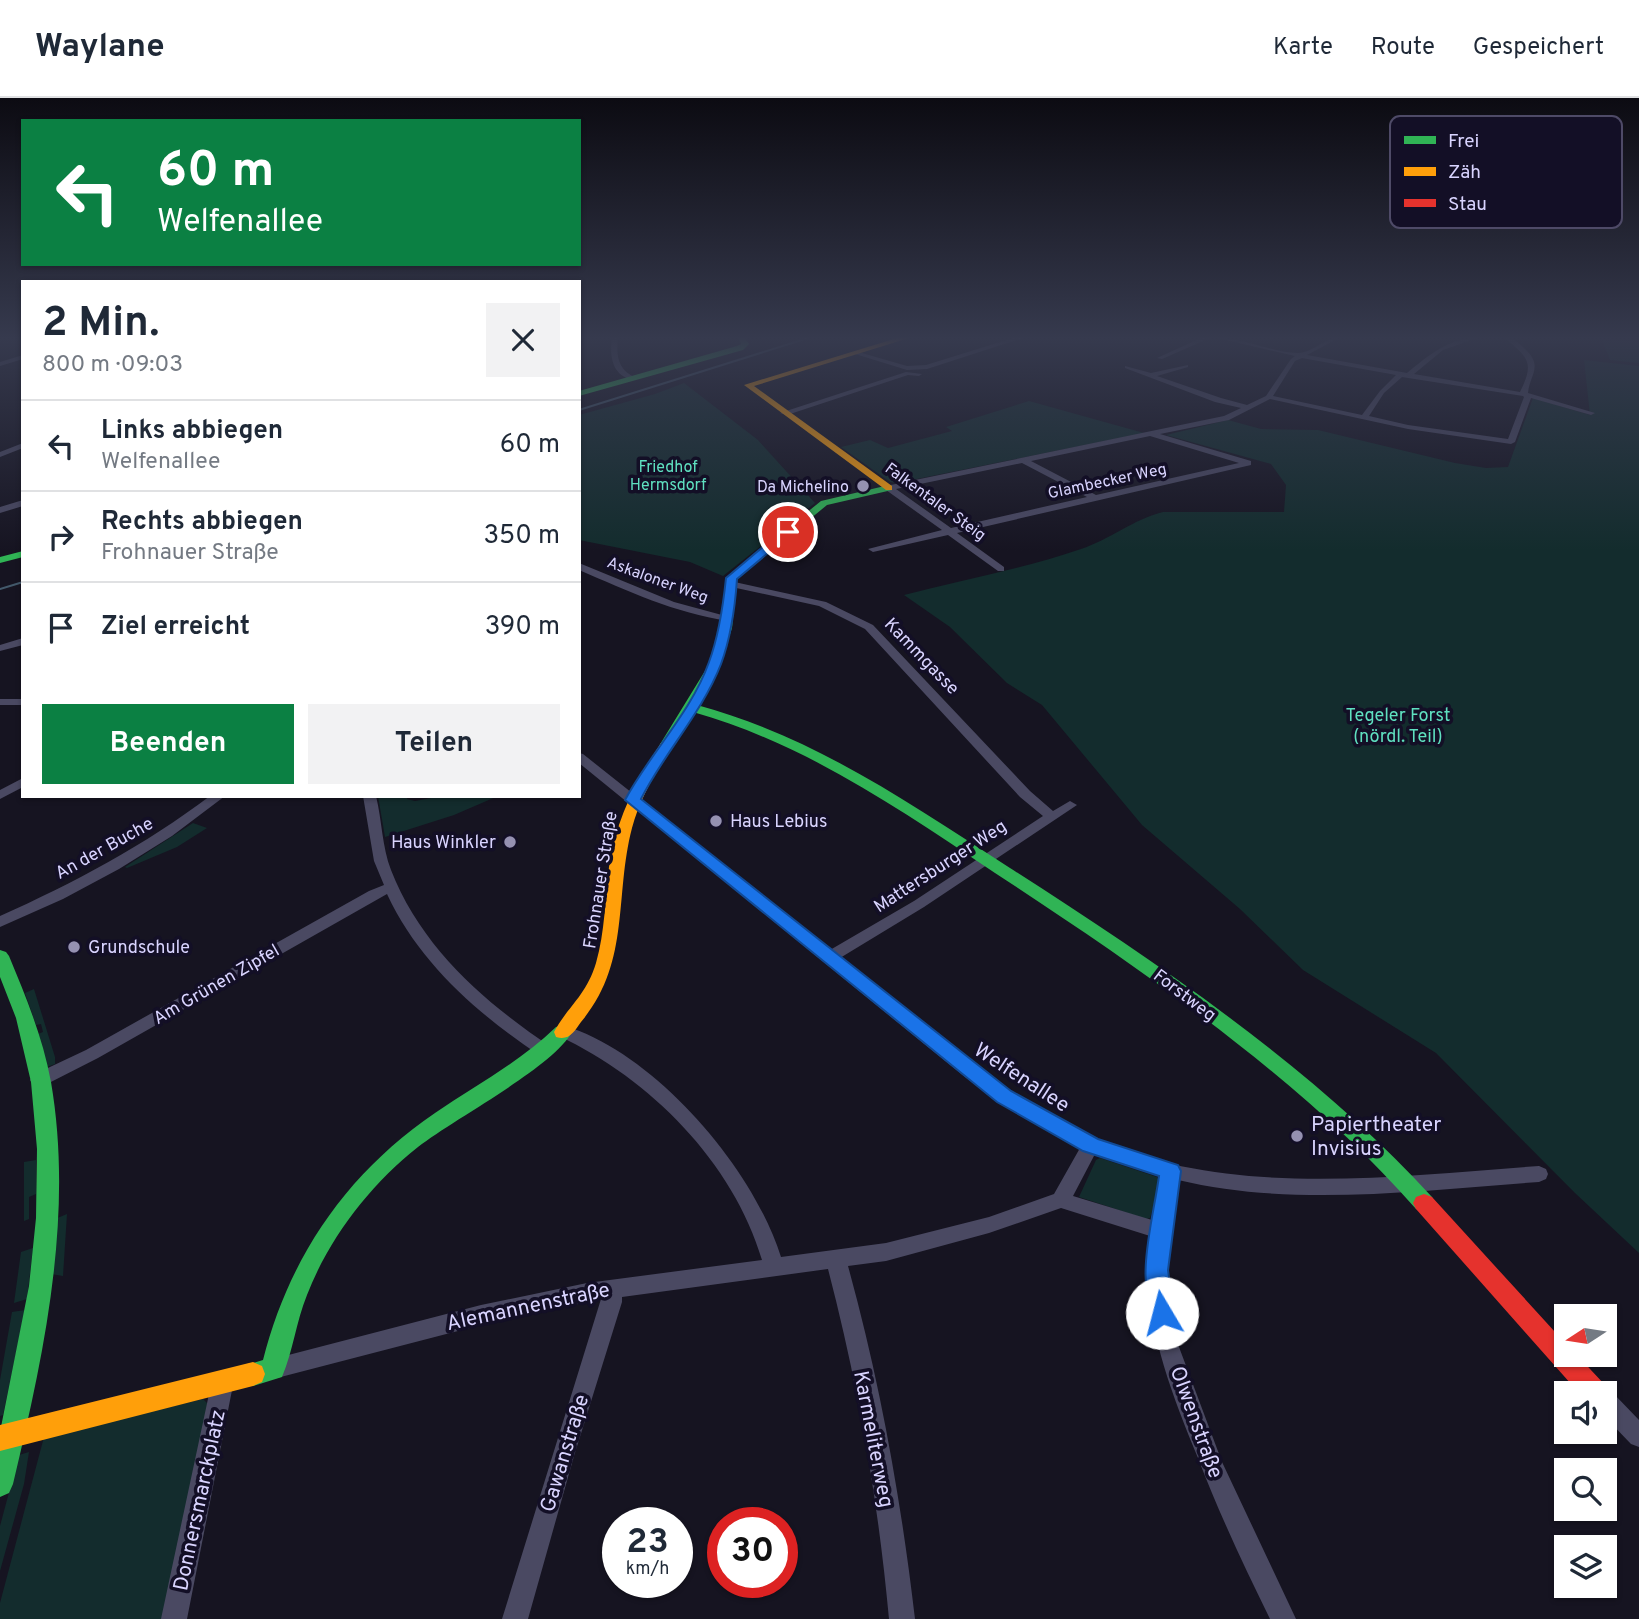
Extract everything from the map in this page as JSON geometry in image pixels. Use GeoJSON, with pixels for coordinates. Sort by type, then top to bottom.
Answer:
{"type":"FeatureCollection","features":[{"type":"Feature","properties":{"kind":"street","name":"Falkentaler Steig"},"geometry":{"type":"LineString","coordinates":[[779,409],[1001,569]]}},
{"type":"Feature","properties":{"kind":"street"},"geometry":{"type":"LineString","coordinates":[[784,413],[796,409]]}},
{"type":"Feature","properties":{"kind":"street"},"geometry":{"type":"LineString","coordinates":[[730,584],[732,578],[824,503],[1214,421],[1247,409]]}},
{"type":"Feature","properties":{"kind":"street"},"geometry":{"type":"LineString","coordinates":[[1323,409],[1511,442],[1523,409]]}},
{"type":"Feature","properties":{"kind":"street"},"geometry":{"type":"LineString","coordinates":[[1364,418],[1370,409]]}},
{"type":"Feature","properties":{"kind":"street"},"geometry":{"type":"LineString","coordinates":[[1577,409],[1591,413]]}},
{"type":"Feature","properties":{"kind":"street","name":"Glambecker Weg"},"geometry":{"type":"LineString","coordinates":[[873,549],[1248,463],[1152,434]]}},
{"type":"Feature","properties":{"kind":"street"},"geometry":{"type":"LineString","coordinates":[[0,455],[21,446]]}},
{"type":"Feature","properties":{"kind":"street"},"geometry":{"type":"LineString","coordinates":[[1025,461],[1097,499]]}},
{"type":"Feature","properties":{"kind":"street"},"geometry":{"type":"LineString","coordinates":[[0,510],[21,504]]}},
{"type":"Feature","properties":{"kind":"street"},"geometry":{"type":"LineString","coordinates":[[0,560],[21,555]]}},
{"type":"Feature","properties":{"kind":"street","name":"Askaloner Weg"},"geometry":{"type":"LineString","coordinates":[[581,567],[644,594],[728,618]]}},
{"type":"Feature","properties":{"kind":"street","name":"Frohnauer Straße"},"geometry":{"type":"LineString","coordinates":[[273,1369],[280,1330],[309,1263],[336,1219],[362,1186],[409,1141],[513,1076],[545,1051],[565,1032],[588,1003],[609,956],[622,839],[633,800],[692,708],[714,665],[728,618],[730,584]]}},
{"type":"Feature","properties":{"kind":"street","name":"Kammgasse"},"geometry":{"type":"LineString","coordinates":[[730,584],[822,604],[869,627],[1025,794],[1051,816]]}},
{"type":"Feature","properties":{"kind":"street"},"geometry":{"type":"LineString","coordinates":[[0,648],[21,642]]}},
{"type":"Feature","properties":{"kind":"street"},"geometry":{"type":"LineString","coordinates":[[0,702],[21,702]]}},
{"type":"Feature","properties":{"kind":"street","name":"Forstweg"},"geometry":{"type":"LineString","coordinates":[[692,708],[772,733],[861,778],[1122,949],[1203,1008],[1310,1095],[1406,1182],[1507,1299],[1585,1381]]}},
{"type":"Feature","properties":{"kind":"street","name":"Welfenallee"},"geometry":{"type":"LineString","coordinates":[[581,759],[1004,1097],[1091,1145],[1170,1171],[1229,1181],[1287,1186],[1539,1174]]}},
{"type":"Feature","properties":{"kind":"street"},"geometry":{"type":"LineString","coordinates":[[0,795],[21,783]]}},
{"type":"Feature","properties":{"kind":"street","name":"An der Buche"},"geometry":{"type":"LineString","coordinates":[[0,922],[115,866],[172,832],[216,798]]}},
{"type":"Feature","properties":{"kind":"street"},"geometry":{"type":"LineString","coordinates":[[369,798],[375,841],[391,887],[427,947],[470,995],[513,1030],[545,1051]]}},
{"type":"Feature","properties":{"kind":"street","name":"Mattersburger Weg"},"geometry":{"type":"LineString","coordinates":[[830,957],[1070,805]]}},
{"type":"Feature","properties":{"kind":"street","name":"Am Grünen Zipfel"},"geometry":{"type":"LineString","coordinates":[[39,1080],[92,1054],[374,894],[391,887]]}},
{"type":"Feature","properties":{"kind":"street"},"geometry":{"type":"LineString","coordinates":[[0,956],[19,999],[39,1080],[46,1138],[46,1222],[35,1319],[7,1436],[0,1484]]}},
{"type":"Feature","properties":{"kind":"street"},"geometry":{"type":"LineString","coordinates":[[565,1032],[588,1042],[624,1065],[683,1115],[709,1147],[751,1209],[771,1249],[775,1266]]}},
{"type":"Feature","properties":{"kind":"street"},"geometry":{"type":"LineString","coordinates":[[1091,1145],[1061,1200],[1160,1231]]}},
{"type":"Feature","properties":{"kind":"street","name":"Olwenstraße"},"geometry":{"type":"LineString","coordinates":[[1170,1171],[1160,1231],[1158,1292],[1177,1372],[1216,1476],[1283,1619]]}},
{"type":"Feature","properties":{"kind":"street","name":"Alemannenstraße"},"geometry":{"type":"LineString","coordinates":[[7,1436],[481,1315],[611,1288],[836,1260],[923,1244],[1061,1200]]}},
{"type":"Feature","properties":{"kind":"street","name":"Karmeliterweg"},"geometry":{"type":"LineString","coordinates":[[836,1260],[885,1483],[902,1619]]}},
{"type":"Feature","properties":{"kind":"street","name":"Gawanstraße"},"geometry":{"type":"LineString","coordinates":[[515,1619],[612,1302],[611,1288]]}},
{"type":"Feature","properties":{"kind":"street","name":"Donnersmarckplatz"},"geometry":{"type":"LineString","coordinates":[[174,1619],[223,1381]]}},
{"type":"Feature","properties":{"kind":"street"},"geometry":{"type":"LineString","coordinates":[[1617,1413],[1639,1436]]}},
{"type":"Feature","properties":{"kind":"green space","name":"Friedhof Hermsdorf"},"geometry":{"type":"Polygon","coordinates":[[[601,409],[718,409],[758,440],[815,503],[723,576],[690,562],[581,540],[581,414],[601,409]]]}},
{"type":"Feature","properties":{"kind":"green space"},"geometry":{"type":"Polygon","coordinates":[[[1004,409],[1058,409],[1144,433],[897,483],[890,482],[841,447],[870,440],[888,448],[952,431],[946,427],[1004,409]]]}},
{"type":"Feature","properties":{"kind":"green space","name":"Tegeler Forst (nördl. Teil)"},"geometry":{"type":"Polygon","coordinates":[[[1529,409],[1570,409],[1590,415],[1589,409],[1639,409],[1639,1253],[1575,1193],[1436,1053],[1303,970],[1240,909],[1142,825],[1042,705],[1007,683],[950,627],[904,595],[1059,556],[1091,545],[1142,519],[1163,512],[1284,512],[1286,485],[1271,464],[1166,435],[1228,420],[1261,429],[1318,430],[1455,463],[1486,468],[1508,467],[1529,409]]]}},
{"type":"Feature","properties":{"kind":"green space"},"geometry":{"type":"Polygon","coordinates":[[[378,798],[407,798],[415,801],[431,798],[493,798],[454,815],[385,837],[378,798]]]}},
{"type":"Feature","properties":{"kind":"green space"},"geometry":{"type":"Polygon","coordinates":[[[193,823],[207,828],[177,847],[125,867],[193,823]]]}},
{"type":"Feature","properties":{"kind":"green space"},"geometry":{"type":"Polygon","coordinates":[[[34,989],[55,1057],[55,1064],[47,1067],[38,1034],[43,1032],[41,1024],[36,1025],[25,993],[34,989]]]}},
{"type":"Feature","properties":{"kind":"green space"},"geometry":{"type":"Polygon","coordinates":[[[1100,1158],[1157,1177],[1160,1184],[1150,1218],[1079,1197],[1096,1160],[1100,1158]]]}},
{"type":"Feature","properties":{"kind":"green space"},"geometry":{"type":"Polygon","coordinates":[[[36,1160],[36,1194],[29,1197],[29,1219],[24,1221],[24,1162],[36,1160]]]}},
{"type":"Feature","properties":{"kind":"green space"},"geometry":{"type":"Polygon","coordinates":[[[67,1214],[63,1276],[51,1274],[55,1219],[67,1214]]]}},
{"type":"Feature","properties":{"kind":"green space"},"geometry":{"type":"Polygon","coordinates":[[[33,1248],[27,1299],[14,1303],[21,1252],[33,1248]]]}},
{"type":"Feature","properties":{"kind":"green space"},"geometry":{"type":"Polygon","coordinates":[[[25,1310],[3,1415],[0,1416],[0,1380],[12,1312],[25,1310]]]}},
{"type":"Feature","properties":{"kind":"green space"},"geometry":{"type":"Polygon","coordinates":[[[203,1399],[209,1405],[166,1619],[0,1619],[0,1603],[44,1437],[203,1399]]]}},
{"type":"Feature","properties":{"kind":"green space"},"geometry":{"type":"Polygon","coordinates":[[[29,1452],[24,1484],[0,1571],[0,1526],[19,1455],[29,1452]]]}},
{"type":"Feature","properties":{"kind":"tram line"},"geometry":{"type":"LineString","coordinates":[[0,589],[21,583]]}},
{"type":"Feature","properties":{"kind":"traffic: fast"},"geometry":{"type":"LineString","coordinates":[[666,746],[714,666],[726,628],[732,578],[824,503],[889,488]]}},
{"type":"Feature","properties":{"kind":"traffic: fast"},"geometry":{"type":"LineString","coordinates":[[0,560],[21,555]]}},
{"type":"Feature","properties":{"kind":"traffic: fast"},"geometry":{"type":"LineString","coordinates":[[692,708],[733,719],[772,734],[846,770],[1069,914],[1150,970],[1267,1059],[1367,1144],[1424,1203]]}},
{"type":"Feature","properties":{"kind":"traffic: fast"},"geometry":{"type":"LineString","coordinates":[[0,956],[26,1018],[41,1082],[48,1149],[47,1218],[40,1286],[29,1354],[0,1484]]}},
{"type":"Feature","properties":{"kind":"traffic: fast"},"geometry":{"type":"LineString","coordinates":[[253,1374],[273,1369],[295,1294],[312,1260],[354,1197],[380,1168],[409,1142],[535,1057],[563,1032]]}},
{"type":"Feature","properties":{"kind":"traffic: slow"},"geometry":{"type":"LineString","coordinates":[[781,409],[889,488]]}},
{"type":"Feature","properties":{"kind":"traffic: slow"},"geometry":{"type":"LineString","coordinates":[[563,1032],[583,1008],[605,963],[625,825],[640,790],[666,746]]}},
{"type":"Feature","properties":{"kind":"traffic: slow"},"geometry":{"type":"LineString","coordinates":[[0,1438],[253,1374]]}},
{"type":"Feature","properties":{"kind":"traffic: jam"},"geometry":{"type":"LineString","coordinates":[[1424,1203],[1585,1381]]}},
{"type":"Feature","properties":{"kind":"place","name":"Da Michelino"},"geometry":{"type":"Point","coordinates":[863,486]}},
{"type":"Feature","properties":{"kind":"place","name":"Haus Lebius"},"geometry":{"type":"Point","coordinates":[716,821]}},
{"type":"Feature","properties":{"kind":"place","name":"Haus Winkler"},"geometry":{"type":"Point","coordinates":[510,842]}},
{"type":"Feature","properties":{"kind":"place","name":"Grundschule"},"geometry":{"type":"Point","coordinates":[74,947]}},
{"type":"Feature","properties":{"kind":"place","name":"Papiertheater Invisius"},"geometry":{"type":"Point","coordinates":[1297,1136]}},
{"type":"Feature","properties":{"kind":"route"},"geometry":{"type":"LineString","coordinates":[[788,532],[732,578],[728,618],[714,665],[692,708],[633,800],[934,1044],[1004,1097],[1091,1145],[1170,1171],[1160,1231],[1157,1270],[1162,1313]]}}]}
